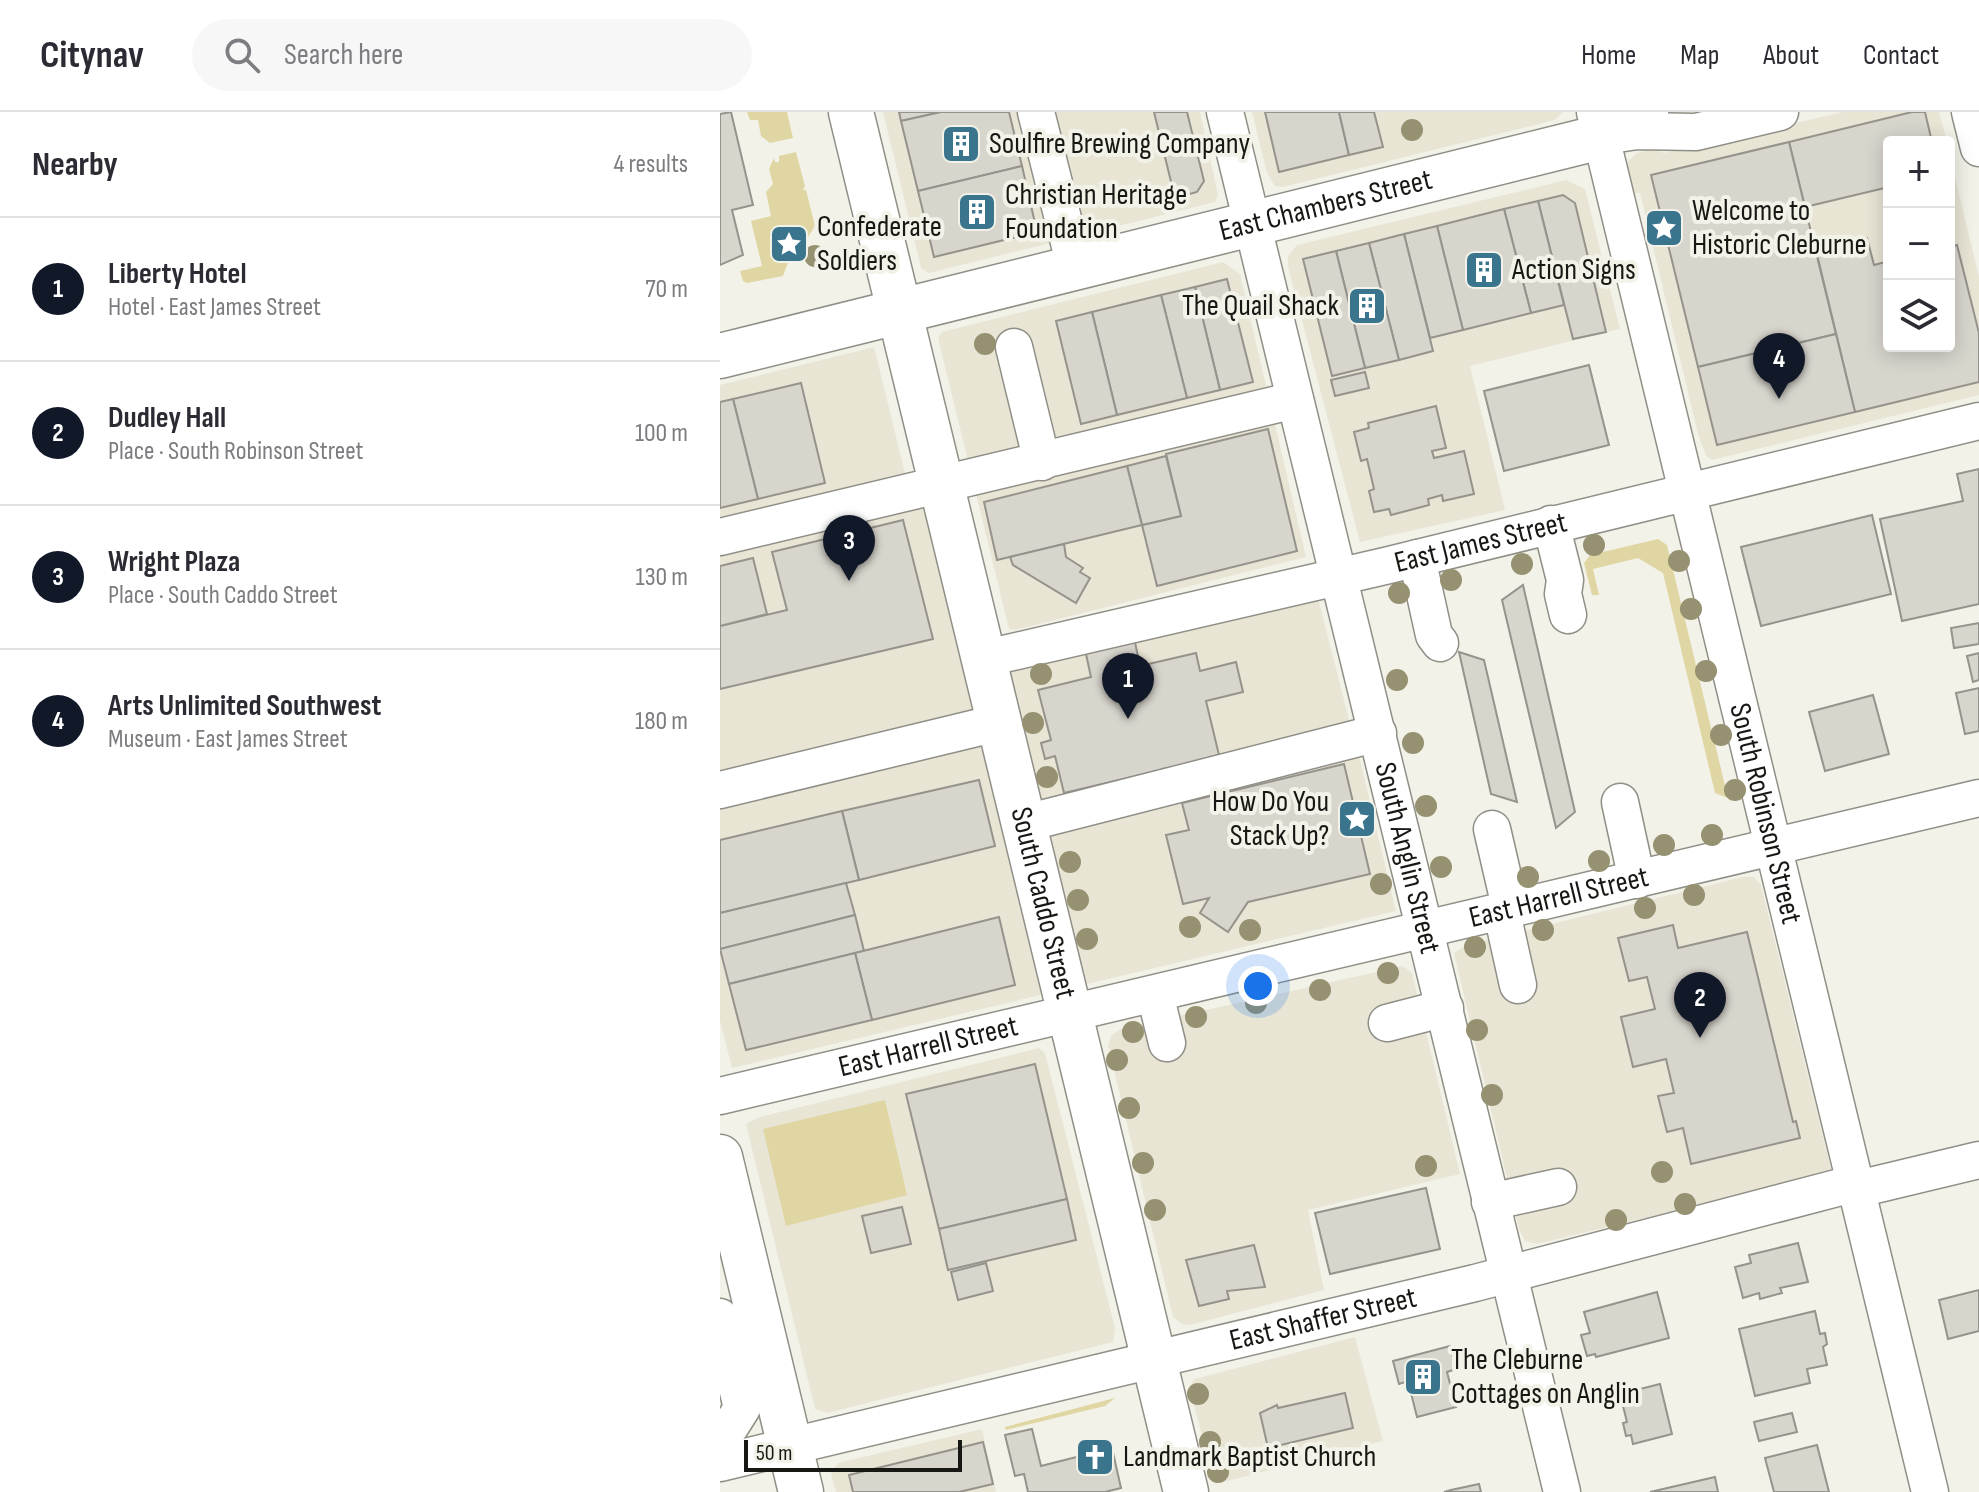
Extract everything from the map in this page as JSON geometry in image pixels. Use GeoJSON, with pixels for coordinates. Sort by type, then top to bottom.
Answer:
{"type":"FeatureCollection","features":[{"type":"Feature","properties":{"kind":"main road","name":"South Caddo Street"},"geometry":{"type":"LineString","coordinates":[[851,112],[1186,1492]]}},
{"type":"Feature","properties":{"kind":"main road","name":"East Chambers Street"},"geometry":{"type":"LineString","coordinates":[[720,356],[1252,224],[1646,112]]}},
{"type":"Feature","properties":{"kind":"main road"},"geometry":{"type":"LineString","coordinates":[[720,1157],[801,1492]]}},
{"type":"Feature","properties":{"kind":"street"},"geometry":{"type":"LineString","coordinates":[[1036,112],[1076,270]]}},
{"type":"Feature","properties":{"kind":"street","name":"South Anglin Street"},"geometry":{"type":"LineString","coordinates":[[1225,112],[1562,1492]]}},
{"type":"Feature","properties":{"kind":"street"},"geometry":{"type":"LineString","coordinates":[[1598,124],[1637,131],[1696,132],[1780,112]]}},
{"type":"Feature","properties":{"kind":"street"},"geometry":{"type":"LineString","coordinates":[[1970,112],[1979,148]]}},
{"type":"Feature","properties":{"kind":"street","name":"South Robinson Street"},"geometry":{"type":"LineString","coordinates":[[1598,124],[1930,1492]]}},
{"type":"Feature","properties":{"kind":"street"},"geometry":{"type":"LineString","coordinates":[[1014,347],[1042,462]]}},
{"type":"Feature","properties":{"kind":"street"},"geometry":{"type":"LineString","coordinates":[[720,537],[1295,400]]}},
{"type":"Feature","properties":{"kind":"street","name":"East James Street"},"geometry":{"type":"LineString","coordinates":[[982,659],[1417,558],[1979,421]]}},
{"type":"Feature","properties":{"kind":"street"},"geometry":{"type":"LineString","coordinates":[[1551,524],[1565,580],[1563,594],[1568,615]]}},
{"type":"Feature","properties":{"kind":"street"},"geometry":{"type":"LineString","coordinates":[[1417,558],[1434,635],[1440,643]]}},
{"type":"Feature","properties":{"kind":"street"},"geometry":{"type":"LineString","coordinates":[[720,790],[997,723]]}},
{"type":"Feature","properties":{"kind":"street"},"geometry":{"type":"LineString","coordinates":[[1022,824],[1378,733]]}},
{"type":"Feature","properties":{"kind":"street","name":"East Harrell Street"},"geometry":{"type":"LineString","coordinates":[[720,1096],[1979,798]]}},
{"type":"Feature","properties":{"kind":"street"},"geometry":{"type":"LineString","coordinates":[[1620,802],[1637,880]]}},
{"type":"Feature","properties":{"kind":"street"},"geometry":{"type":"LineString","coordinates":[[1492,829],[1518,985]]}},
{"type":"Feature","properties":{"kind":"street"},"geometry":{"type":"LineString","coordinates":[[1155,994],[1167,1043]]}},
{"type":"Feature","properties":{"kind":"street"},"geometry":{"type":"LineString","coordinates":[[1387,1023],[1445,1008]]}},
{"type":"Feature","properties":{"kind":"street","name":"East Shaffer Street"},"geometry":{"type":"LineString","coordinates":[[720,1463],[1154,1361],[1857,1186],[1979,1160]]}},
{"type":"Feature","properties":{"kind":"street"},"geometry":{"type":"LineString","coordinates":[[1490,1202],[1558,1187]]}},
{"type":"Feature","properties":{"kind":"street"},"geometry":{"type":"LineString","coordinates":[[720,1317],[742,1408],[730,1427],[720,1430]]}},
{"type":"Feature","properties":{"kind":"shaded area"},"geometry":{"type":"Polygon","coordinates":[[[747,112],[787,112],[793,138],[770,143],[761,136],[758,120],[750,120],[747,112]]]}},
{"type":"Feature","properties":{"kind":"shaded area"},"geometry":{"type":"Polygon","coordinates":[[[883,112],[1200,112],[1218,195],[1215,202],[929,273],[921,268],[883,112]]]}},
{"type":"Feature","properties":{"kind":"shaded area"},"geometry":{"type":"Polygon","coordinates":[[[1252,112],[1563,112],[1555,120],[1283,187],[1275,186],[1267,173],[1252,112]]]}},
{"type":"Feature","properties":{"kind":"shaded area"},"geometry":{"type":"Polygon","coordinates":[[[1843,112],[1939,112],[1945,136],[1883,136],[1883,352],[1955,352],[1955,177],[1979,277],[1979,395],[1712,460],[1706,456],[1698,434],[1640,193],[1635,193],[1628,180],[1628,161],[1637,153],[1653,149],[1664,153],[1843,112]]]}},
{"type":"Feature","properties":{"kind":"shaded area"},"geometry":{"type":"Polygon","coordinates":[[[796,152],[805,186],[803,190],[806,190],[815,226],[806,240],[789,231],[777,248],[790,257],[783,276],[747,283],[743,281],[740,271],[762,266],[751,221],[771,216],[766,192],[773,184],[769,169],[774,158],[775,162],[779,162],[779,156],[796,152]]]}},
{"type":"Feature","properties":{"kind":"shaded area"},"geometry":{"type":"Polygon","coordinates":[[[1566,180],[1585,189],[1620,329],[1470,366],[1505,510],[1360,542],[1288,267],[1288,256],[1297,245],[1566,180]]]}},
{"type":"Feature","properties":{"kind":"shaded area"},"geometry":{"type":"Polygon","coordinates":[[[1223,262],[1240,274],[1306,557],[1009,629],[938,338],[942,332],[1223,262]]]}},
{"type":"Feature","properties":{"kind":"shaded area"},"geometry":{"type":"Polygon","coordinates":[[[874,347],[905,473],[720,518],[720,385],[874,347]]]}},
{"type":"Feature","properties":{"kind":"shaded area"},"geometry":{"type":"Polygon","coordinates":[[[927,499],[1003,827],[1356,743],[1396,911],[732,1068],[720,1021],[720,548],[927,499]]]}},
{"type":"Feature","properties":{"kind":"shaded area"},"geometry":{"type":"Polygon","coordinates":[[[1658,539],[1667,545],[1728,798],[1715,793],[1663,573],[1638,558],[1593,569],[1599,595],[1592,595],[1584,563],[1590,555],[1658,539]]]}},
{"type":"Feature","properties":{"kind":"shaded area"},"geometry":{"type":"Polygon","coordinates":[[[1318,598],[1353,735],[1038,811],[1004,668],[1318,598]]]}},
{"type":"Feature","properties":{"kind":"shaded area"},"geometry":{"type":"Polygon","coordinates":[[[1743,877],[1754,877],[1761,885],[1831,1169],[1828,1174],[1537,1244],[1525,1241],[1519,1229],[1454,953],[1466,945],[1743,877]]]}},
{"type":"Feature","properties":{"kind":"shaded area"},"geometry":{"type":"Polygon","coordinates":[[[1403,966],[1412,973],[1460,1174],[1308,1210],[1324,1290],[1190,1325],[1182,1324],[1173,1317],[1108,1045],[1112,1035],[1121,1029],[1403,966]]]}},
{"type":"Feature","properties":{"kind":"shaded area"},"geometry":{"type":"Polygon","coordinates":[[[1039,1048],[1045,1053],[1115,1328],[1113,1342],[827,1413],[815,1409],[746,1124],[760,1117],[1039,1048]]]}},
{"type":"Feature","properties":{"kind":"shaded area"},"geometry":{"type":"Polygon","coordinates":[[[885,1100],[907,1195],[786,1226],[763,1129],[885,1100]]]}},
{"type":"Feature","properties":{"kind":"shaded area"},"geometry":{"type":"Polygon","coordinates":[[[1355,1337],[1383,1441],[1215,1484],[1189,1387],[1195,1379],[1355,1337]]]}},
{"type":"Feature","properties":{"kind":"shaded area"},"geometry":{"type":"Polygon","coordinates":[[[1115,1398],[1105,1406],[1006,1430],[1005,1427],[1115,1398]]]}},
{"type":"Feature","properties":{"kind":"shaded area"},"geometry":{"type":"Polygon","coordinates":[[[982,1429],[996,1492],[836,1492],[831,1474],[838,1463],[982,1429]]]}},
{"type":"Feature","properties":{"kind":"building"},"geometry":{"type":"Polygon","coordinates":[[[731,112],[753,205],[732,210],[743,255],[720,265],[720,114],[731,112]]]}},
{"type":"Feature","properties":{"kind":"building"},"geometry":{"type":"Polygon","coordinates":[[[899,112],[941,112],[901,121],[899,112]]]}},
{"type":"Feature","properties":{"kind":"building","name":"Soulfire Brewing Company"},"geometry":{"type":"Polygon","coordinates":[[[941,112],[1009,112],[1022,166],[918,191],[901,121],[941,112]]]}},
{"type":"Feature","properties":{"kind":"building"},"geometry":{"type":"Polygon","coordinates":[[[1154,112],[1187,112],[1204,181],[1197,192],[1175,198],[1154,112]]]}},
{"type":"Feature","properties":{"kind":"building"},"geometry":{"type":"Polygon","coordinates":[[[1265,112],[1339,112],[1349,155],[1279,172],[1265,112]]]}},
{"type":"Feature","properties":{"kind":"building"},"geometry":{"type":"Polygon","coordinates":[[[1339,112],[1374,112],[1383,147],[1349,155],[1339,112]]]}},
{"type":"Feature","properties":{"kind":"building"},"geometry":{"type":"Polygon","coordinates":[[[1912,112],[1925,112],[1931,136],[1883,136],[1883,188],[1805,207],[1789,142],[1912,112]]]}},
{"type":"Feature","properties":{"kind":"building"},"geometry":{"type":"Polygon","coordinates":[[[1789,142],[1836,334],[1698,367],[1651,175],[1789,142]]]}},
{"type":"Feature","properties":{"kind":"building","name":"Christian Heritage Foundation"},"geometry":{"type":"Polygon","coordinates":[[[1022,166],[1037,232],[934,257],[918,191],[1022,166]]]}},
{"type":"Feature","properties":{"kind":"building"},"geometry":{"type":"Polygon","coordinates":[[[1563,195],[1575,203],[1606,332],[1573,339],[1538,201],[1563,195]]]}},
{"type":"Feature","properties":{"kind":"building"},"geometry":{"type":"Polygon","coordinates":[[[1538,201],[1564,305],[1531,313],[1504,209],[1538,201]]]}},
{"type":"Feature","properties":{"kind":"building","name":"Action Signs"},"geometry":{"type":"Polygon","coordinates":[[[1504,209],[1531,313],[1463,330],[1437,226],[1504,209]]]}},
{"type":"Feature","properties":{"kind":"building"},"geometry":{"type":"Polygon","coordinates":[[[1437,226],[1463,330],[1430,338],[1404,234],[1437,226]]]}},
{"type":"Feature","properties":{"kind":"building"},"geometry":{"type":"Polygon","coordinates":[[[1404,234],[1433,351],[1399,360],[1369,243],[1404,234]]]}},
{"type":"Feature","properties":{"kind":"building"},"geometry":{"type":"Polygon","coordinates":[[[1867,238],[1874,265],[1883,263],[1883,352],[1955,352],[1957,245],[1979,333],[1979,382],[1855,412],[1816,250],[1867,238]]]}},
{"type":"Feature","properties":{"kind":"building","name":"The Quail Shack"},"geometry":{"type":"Polygon","coordinates":[[[1369,243],[1399,360],[1365,368],[1336,251],[1369,243]]]}},
{"type":"Feature","properties":{"kind":"building"},"geometry":{"type":"Polygon","coordinates":[[[1336,251],[1365,368],[1332,376],[1303,259],[1336,251]]]}},
{"type":"Feature","properties":{"kind":"building"},"geometry":{"type":"Polygon","coordinates":[[[1227,279],[1253,382],[1220,390],[1195,287],[1227,279]]]}},
{"type":"Feature","properties":{"kind":"building"},"geometry":{"type":"Polygon","coordinates":[[[1195,287],[1220,390],[1187,398],[1161,295],[1195,287]]]}},
{"type":"Feature","properties":{"kind":"building"},"geometry":{"type":"Polygon","coordinates":[[[1161,295],[1187,398],[1117,415],[1092,312],[1161,295]]]}},
{"type":"Feature","properties":{"kind":"building"},"geometry":{"type":"Polygon","coordinates":[[[1092,312],[1117,415],[1081,424],[1056,321],[1092,312]]]}},
{"type":"Feature","properties":{"kind":"building"},"geometry":{"type":"Polygon","coordinates":[[[1836,334],[1855,412],[1717,445],[1698,367],[1836,334]]]}},
{"type":"Feature","properties":{"kind":"building"},"geometry":{"type":"Polygon","coordinates":[[[1589,365],[1609,445],[1504,471],[1484,391],[1589,365]]]}},
{"type":"Feature","properties":{"kind":"building"},"geometry":{"type":"Polygon","coordinates":[[[1365,372],[1369,388],[1335,396],[1331,380],[1365,372]]]}},
{"type":"Feature","properties":{"kind":"building"},"geometry":{"type":"Polygon","coordinates":[[[801,383],[825,483],[758,499],[733,399],[801,383]]]}},
{"type":"Feature","properties":{"kind":"building"},"geometry":{"type":"Polygon","coordinates":[[[733,399],[758,499],[720,508],[720,402],[733,399]]]}},
{"type":"Feature","properties":{"kind":"building"},"geometry":{"type":"Polygon","coordinates":[[[1436,406],[1446,448],[1432,451],[1434,458],[1464,451],[1474,494],[1443,501],[1442,495],[1428,499],[1429,505],[1391,515],[1389,509],[1374,512],[1369,491],[1374,489],[1367,459],[1361,461],[1354,432],[1369,428],[1368,423],[1436,406]]]}},
{"type":"Feature","properties":{"kind":"building"},"geometry":{"type":"Polygon","coordinates":[[[1268,429],[1297,551],[1157,586],[1142,525],[1181,516],[1166,454],[1268,429]]]}},
{"type":"Feature","properties":{"kind":"building"},"geometry":{"type":"Polygon","coordinates":[[[1166,456],[1181,516],[1142,525],[1127,466],[1166,456]]]}},
{"type":"Feature","properties":{"kind":"building"},"geometry":{"type":"Polygon","coordinates":[[[1127,466],[1142,525],[997,560],[984,502],[1127,466]]]}},
{"type":"Feature","properties":{"kind":"building"},"geometry":{"type":"Polygon","coordinates":[[[1979,469],[1979,604],[1902,621],[1880,519],[1963,501],[1957,474],[1979,469]]]}},
{"type":"Feature","properties":{"kind":"building"},"geometry":{"type":"Polygon","coordinates":[[[1872,515],[1891,594],[1761,626],[1741,547],[1872,515]]]}},
{"type":"Feature","properties":{"kind":"building"},"geometry":{"type":"Polygon","coordinates":[[[903,520],[933,639],[720,689],[720,626],[787,610],[772,552],[903,520]]]}},
{"type":"Feature","properties":{"kind":"building"},"geometry":{"type":"Polygon","coordinates":[[[1064,544],[1066,557],[1083,568],[1080,572],[1090,578],[1076,603],[1013,565],[1010,557],[1064,544]]]}},
{"type":"Feature","properties":{"kind":"building"},"geometry":{"type":"Polygon","coordinates":[[[753,558],[767,614],[720,626],[720,566],[753,558]]]}},
{"type":"Feature","properties":{"kind":"building"},"geometry":{"type":"Polygon","coordinates":[[[1523,585],[1575,812],[1556,828],[1502,600],[1523,585]]]}},
{"type":"Feature","properties":{"kind":"building"},"geometry":{"type":"Polygon","coordinates":[[[1979,623],[1979,644],[1954,648],[1951,628],[1979,623]]]}},
{"type":"Feature","properties":{"kind":"building"},"geometry":{"type":"Polygon","coordinates":[[[1133,633],[1140,666],[1196,653],[1200,671],[1236,662],[1243,692],[1206,701],[1219,755],[1193,764],[1162,769],[1164,775],[1154,777],[1153,772],[1064,793],[1055,756],[1045,759],[1041,743],[1051,740],[1038,690],[1091,677],[1084,645],[1133,633]]]}},
{"type":"Feature","properties":{"kind":"building"},"geometry":{"type":"Polygon","coordinates":[[[1459,652],[1484,660],[1517,802],[1491,794],[1459,652]]]}},
{"type":"Feature","properties":{"kind":"building"},"geometry":{"type":"Polygon","coordinates":[[[1979,653],[1979,680],[1973,682],[1967,656],[1979,653]]]}},
{"type":"Feature","properties":{"kind":"building"},"geometry":{"type":"Polygon","coordinates":[[[1979,688],[1979,731],[1965,734],[1956,693],[1979,688]]]}},
{"type":"Feature","properties":{"kind":"building"},"geometry":{"type":"Polygon","coordinates":[[[1873,695],[1889,754],[1825,771],[1809,712],[1873,695]]]}},
{"type":"Feature","properties":{"kind":"building"},"geometry":{"type":"Polygon","coordinates":[[[1344,764],[1370,874],[1248,902],[1228,932],[1200,913],[1209,898],[1183,904],[1166,835],[1189,830],[1182,803],[1344,764]]]}},
{"type":"Feature","properties":{"kind":"building"},"geometry":{"type":"Polygon","coordinates":[[[979,780],[995,846],[859,880],[842,811],[979,780]]]}},
{"type":"Feature","properties":{"kind":"building"},"geometry":{"type":"Polygon","coordinates":[[[842,811],[859,880],[720,913],[720,840],[842,811]]]}},
{"type":"Feature","properties":{"kind":"building"},"geometry":{"type":"Polygon","coordinates":[[[846,883],[855,915],[720,949],[720,913],[846,883]]]}},
{"type":"Feature","properties":{"kind":"building"},"geometry":{"type":"Polygon","coordinates":[[[855,915],[864,951],[729,984],[720,949],[855,915]]]}},
{"type":"Feature","properties":{"kind":"building"},"geometry":{"type":"Polygon","coordinates":[[[999,917],[1015,985],[872,1020],[855,953],[999,917]]]}},
{"type":"Feature","properties":{"kind":"building"},"geometry":{"type":"Polygon","coordinates":[[[1673,925],[1678,948],[1747,932],[1793,1122],[1796,1121],[1800,1138],[1691,1164],[1683,1128],[1667,1132],[1658,1096],[1674,1093],[1666,1059],[1633,1067],[1621,1017],[1655,1009],[1647,977],[1629,981],[1618,938],[1673,925]]]}},
{"type":"Feature","properties":{"kind":"building"},"geometry":{"type":"Polygon","coordinates":[[[855,953],[872,1020],[746,1050],[729,984],[855,953]]]}},
{"type":"Feature","properties":{"kind":"building"},"geometry":{"type":"Polygon","coordinates":[[[1035,1064],[1067,1199],[939,1229],[906,1094],[1035,1064]]]}},
{"type":"Feature","properties":{"kind":"building"},"geometry":{"type":"Polygon","coordinates":[[[1426,1188],[1440,1249],[1330,1274],[1315,1213],[1426,1188]]]}},
{"type":"Feature","properties":{"kind":"building"},"geometry":{"type":"Polygon","coordinates":[[[1067,1199],[1076,1240],[948,1270],[939,1229],[1067,1199]]]}},
{"type":"Feature","properties":{"kind":"building"},"geometry":{"type":"Polygon","coordinates":[[[902,1207],[911,1244],[871,1253],[862,1216],[902,1207]]]}},
{"type":"Feature","properties":{"kind":"building"},"geometry":{"type":"Polygon","coordinates":[[[1798,1243],[1808,1282],[1780,1288],[1782,1293],[1760,1299],[1759,1293],[1743,1298],[1735,1267],[1751,1263],[1749,1255],[1798,1243]]]}},
{"type":"Feature","properties":{"kind":"building"},"geometry":{"type":"Polygon","coordinates":[[[1254,1245],[1265,1287],[1227,1291],[1229,1299],[1199,1306],[1186,1260],[1254,1245]]]}},
{"type":"Feature","properties":{"kind":"building"},"geometry":{"type":"Polygon","coordinates":[[[986,1263],[993,1291],[958,1300],[951,1272],[986,1263]]]}},
{"type":"Feature","properties":{"kind":"building"},"geometry":{"type":"Polygon","coordinates":[[[1979,1290],[1979,1331],[1948,1339],[1939,1300],[1979,1290]]]}},
{"type":"Feature","properties":{"kind":"building"},"geometry":{"type":"Polygon","coordinates":[[[1657,1292],[1669,1338],[1596,1357],[1595,1354],[1587,1356],[1581,1335],[1590,1333],[1584,1312],[1657,1292]]]}},
{"type":"Feature","properties":{"kind":"building"},"geometry":{"type":"Polygon","coordinates":[[[1815,1311],[1820,1334],[1825,1333],[1827,1344],[1823,1347],[1827,1365],[1807,1369],[1810,1383],[1755,1396],[1739,1329],[1815,1311]]]}},
{"type":"Feature","properties":{"kind":"building","name":"The Cleburne Cottages on Anglin"},"geometry":{"type":"Polygon","coordinates":[[[1450,1346],[1456,1369],[1447,1372],[1456,1407],[1417,1417],[1408,1381],[1399,1384],[1393,1361],[1450,1346]]]}},
{"type":"Feature","properties":{"kind":"building"},"geometry":{"type":"Polygon","coordinates":[[[1660,1384],[1672,1434],[1633,1444],[1631,1435],[1626,1436],[1623,1423],[1627,1422],[1620,1394],[1660,1384]]]}},
{"type":"Feature","properties":{"kind":"building"},"geometry":{"type":"Polygon","coordinates":[[[1345,1393],[1353,1428],[1268,1448],[1260,1413],[1277,1405],[1278,1408],[1345,1393]]]}},
{"type":"Feature","properties":{"kind":"building"},"geometry":{"type":"Polygon","coordinates":[[[1792,1413],[1797,1432],[1759,1441],[1754,1422],[1792,1413]]]}},
{"type":"Feature","properties":{"kind":"building","name":"Landmark Baptist Church"},"geometry":{"type":"Polygon","coordinates":[[[1032,1429],[1041,1466],[1112,1448],[1121,1488],[1105,1492],[1028,1492],[1024,1474],[1015,1476],[1005,1435],[1032,1429]]]}},
{"type":"Feature","properties":{"kind":"building"},"geometry":{"type":"Polygon","coordinates":[[[983,1442],[993,1484],[959,1492],[853,1492],[849,1475],[983,1442]]]}},
{"type":"Feature","properties":{"kind":"building"},"geometry":{"type":"Polygon","coordinates":[[[1817,1445],[1829,1492],[1774,1492],[1765,1458],[1817,1445]]]}},
{"type":"Feature","properties":{"kind":"building"},"geometry":{"type":"Polygon","coordinates":[[[1715,1477],[1718,1492],[1650,1492],[1715,1477]]]}},
{"type":"Feature","properties":{"kind":"building"},"geometry":{"type":"Polygon","coordinates":[[[1479,1484],[1481,1492],[1444,1492],[1451,1490],[1479,1484]]]}},
{"type":"Feature","properties":{"kind":"place","name":"Soulfire Brewing Company"},"geometry":{"type":"Point","coordinates":[961,144]}},
{"type":"Feature","properties":{"kind":"place","name":"Christian Heritage Foundation"},"geometry":{"type":"Point","coordinates":[977,212]}},
{"type":"Feature","properties":{"kind":"place","name":"Welcome to Historic Cleburne"},"geometry":{"type":"Point","coordinates":[1664,228]}},
{"type":"Feature","properties":{"kind":"place","name":"Confederate Soldiers"},"geometry":{"type":"Point","coordinates":[789,244]}},
{"type":"Feature","properties":{"kind":"place","name":"Action Signs"},"geometry":{"type":"Point","coordinates":[1484,270]}},
{"type":"Feature","properties":{"kind":"place","name":"The Quail Shack"},"geometry":{"type":"Point","coordinates":[1367,306]}},
{"type":"Feature","properties":{"kind":"place","name":"Arts Unlimited Southwest"},"geometry":{"type":"Point","coordinates":[1779,399]}},
{"type":"Feature","properties":{"kind":"place","name":"Wright Plaza"},"geometry":{"type":"Point","coordinates":[849,581]}},
{"type":"Feature","properties":{"kind":"place","name":"Liberty Hotel"},"geometry":{"type":"Point","coordinates":[1128,719]}},
{"type":"Feature","properties":{"kind":"place","name":"How Do You Stack Up?"},"geometry":{"type":"Point","coordinates":[1357,819]}},
{"type":"Feature","properties":{"kind":"place","name":"Dudley Hall"},"geometry":{"type":"Point","coordinates":[1700,1038]}},
{"type":"Feature","properties":{"kind":"place","name":"The Cleburne Cottages on Anglin"},"geometry":{"type":"Point","coordinates":[1423,1377]}},
{"type":"Feature","properties":{"kind":"place","name":"Landmark Baptist Church"},"geometry":{"type":"Point","coordinates":[1095,1457]}}]}
